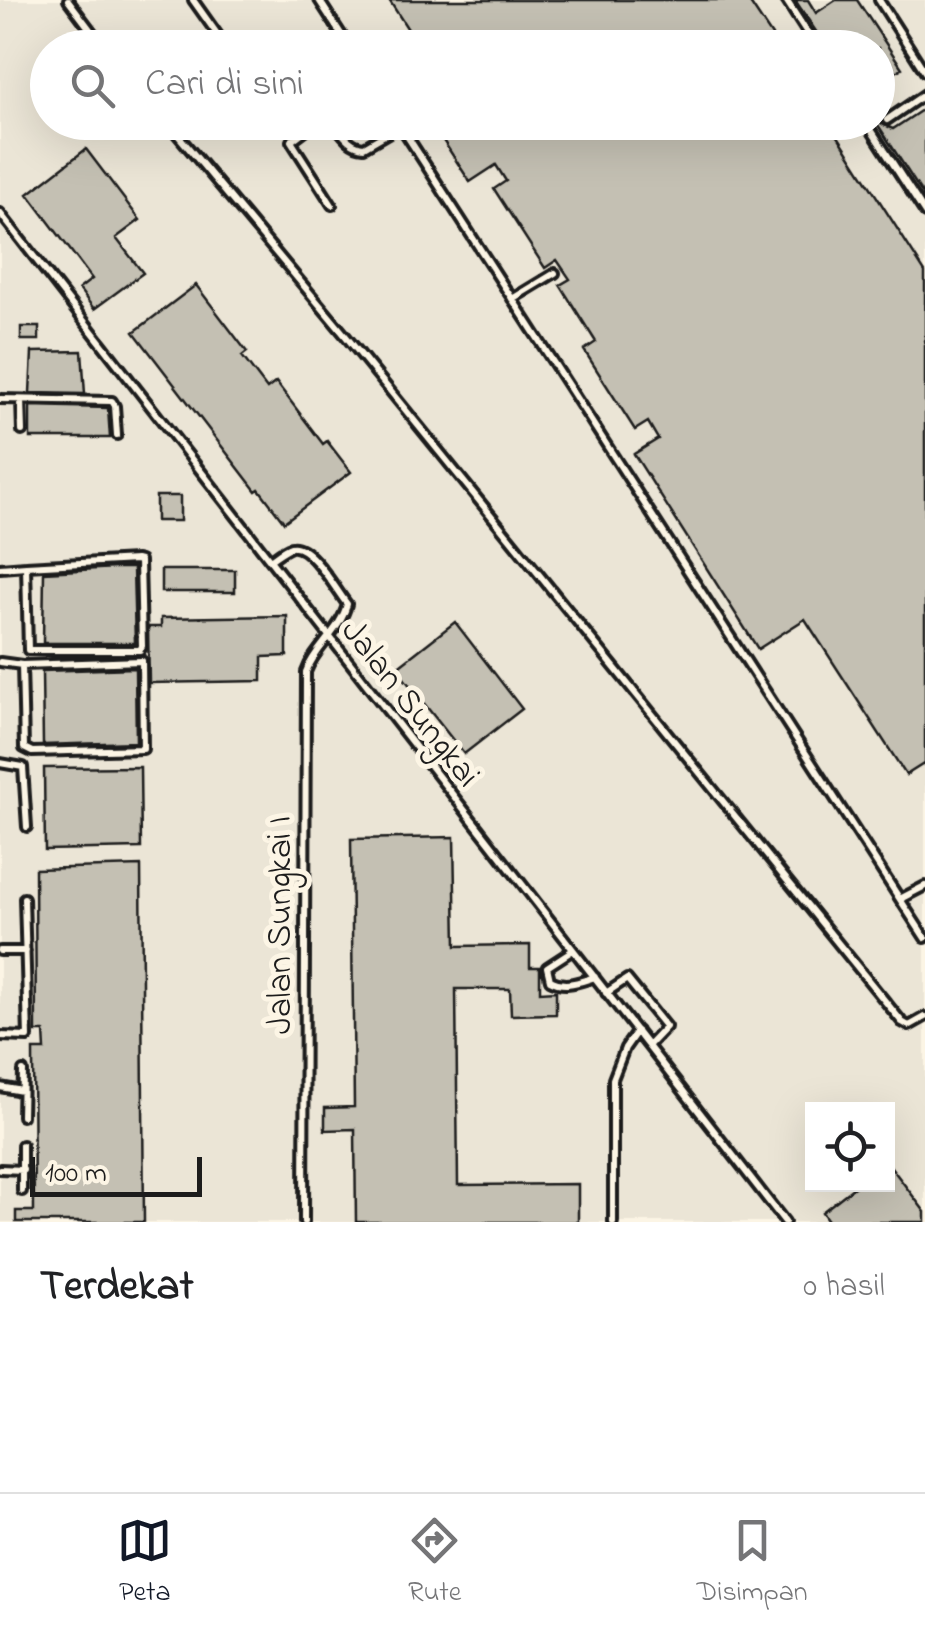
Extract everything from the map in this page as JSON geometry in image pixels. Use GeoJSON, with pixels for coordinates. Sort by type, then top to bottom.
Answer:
{"type":"FeatureCollection","features":[{"type":"Feature","properties":{"kind":"lane"},"geometry":{"type":"LineString","coordinates":[[68,0],[90,30]]}},
{"type":"Feature","properties":{"kind":"lane"},"geometry":{"type":"LineString","coordinates":[[193,0],[214,30]]}},
{"type":"Feature","properties":{"kind":"lane"},"geometry":{"type":"LineString","coordinates":[[319,0],[338,30]]}},
{"type":"Feature","properties":{"kind":"lane"},"geometry":{"type":"LineString","coordinates":[[786,0],[805,30]]}},
{"type":"Feature","properties":{"kind":"lane"},"geometry":{"type":"LineString","coordinates":[[879,0],[925,72]]}},
{"type":"Feature","properties":{"kind":"lane"},"geometry":{"type":"LineString","coordinates":[[895,115],[925,94]]}},
{"type":"Feature","properties":{"kind":"lane"},"geometry":{"type":"LineString","coordinates":[[183,140],[902,1022],[909,1026],[925,1017]]}},
{"type":"Feature","properties":{"kind":"lane"},"geometry":{"type":"LineString","coordinates":[[292,140],[332,205]]}},
{"type":"Feature","properties":{"kind":"lane"},"geometry":{"type":"LineString","coordinates":[[347,140],[364,147],[375,140]]}},
{"type":"Feature","properties":{"kind":"lane"},"geometry":{"type":"LineString","coordinates":[[409,140],[925,938]]}},
{"type":"Feature","properties":{"kind":"lane"},"geometry":{"type":"LineString","coordinates":[[882,140],[925,213]]}},
{"type":"Feature","properties":{"kind":"lane","name":"Jalan Sungkai"},"geometry":{"type":"LineString","coordinates":[[0,212],[784,1222]]}},
{"type":"Feature","properties":{"kind":"lane"},"geometry":{"type":"LineString","coordinates":[[512,300],[555,273]]}},
{"type":"Feature","properties":{"kind":"lane"},"geometry":{"type":"LineString","coordinates":[[0,399],[112,401],[117,435]]}},
{"type":"Feature","properties":{"kind":"lane"},"geometry":{"type":"LineString","coordinates":[[21,400],[22,431]]}},
{"type":"Feature","properties":{"kind":"lane","name":"Jalan Sungkai I"},"geometry":{"type":"LineString","coordinates":[[270,560],[289,547],[300,548],[310,555],[347,604],[312,656],[304,692],[304,1222]]}},
{"type":"Feature","properties":{"kind":"lane"},"geometry":{"type":"LineString","coordinates":[[0,568],[26,566],[140,561],[140,650],[28,650],[26,566]]}},
{"type":"Feature","properties":{"kind":"lane"},"geometry":{"type":"LineString","coordinates":[[0,662],[22,665],[142,660],[143,750],[32,752],[24,748],[22,665]]}},
{"type":"Feature","properties":{"kind":"lane"},"geometry":{"type":"LineString","coordinates":[[0,764],[24,767],[28,827]]}},
{"type":"Feature","properties":{"kind":"lane"},"geometry":{"type":"LineString","coordinates":[[900,900],[925,886]]}},
{"type":"Feature","properties":{"kind":"lane"},"geometry":{"type":"LineString","coordinates":[[0,1036],[28,1036],[24,898]]}},
{"type":"Feature","properties":{"kind":"lane"},"geometry":{"type":"LineString","coordinates":[[573,950],[547,967],[550,980],[570,985],[594,977]]}},
{"type":"Feature","properties":{"kind":"lane"},"geometry":{"type":"LineString","coordinates":[[0,951],[26,951]]}},
{"type":"Feature","properties":{"kind":"lane"},"geometry":{"type":"LineString","coordinates":[[606,992],[627,978],[666,1027],[648,1046]]}},
{"type":"Feature","properties":{"kind":"lane"},"geometry":{"type":"LineString","coordinates":[[613,1222],[613,1079],[636,1032]]}},
{"type":"Feature","properties":{"kind":"lane"},"geometry":{"type":"LineString","coordinates":[[22,1116],[23,1071]]}},
{"type":"Feature","properties":{"kind":"lane"},"geometry":{"type":"LineString","coordinates":[[0,1087],[22,1091]]}},
{"type":"Feature","properties":{"kind":"lane"},"geometry":{"type":"LineString","coordinates":[[22,1145],[22,1191]]}},
{"type":"Feature","properties":{"kind":"lane"},"geometry":{"type":"LineString","coordinates":[[0,1169],[22,1170]]}},
{"type":"Feature","properties":{"kind":"shaded area"},"geometry":{"type":"Polygon","coordinates":[[[0,0],[925,0],[925,1222],[0,1222],[0,0]]]}},
{"type":"Feature","properties":{"kind":"building"},"geometry":{"type":"Polygon","coordinates":[[[389,0],[748,0],[768,30],[408,30],[389,0]]]}},
{"type":"Feature","properties":{"kind":"building"},"geometry":{"type":"Polygon","coordinates":[[[795,0],[808,0],[816,13],[836,0],[857,0],[877,30],[815,30],[795,0]]]}},
{"type":"Feature","properties":{"kind":"building"},"geometry":{"type":"Polygon","coordinates":[[[925,108],[925,198],[888,140],[895,140],[895,128],[925,108]]]}},
{"type":"Feature","properties":{"kind":"building"},"geometry":{"type":"Polygon","coordinates":[[[443,140],[841,140],[925,272],[925,763],[906,775],[805,619],[758,649],[634,454],[658,439],[648,422],[635,430],[584,350],[596,342],[560,285],[570,279],[557,260],[545,268],[494,189],[506,181],[496,165],[470,182],[443,140]]]}},
{"type":"Feature","properties":{"kind":"building"},"geometry":{"type":"Polygon","coordinates":[[[86,149],[140,220],[116,238],[143,273],[94,309],[79,289],[92,279],[28,194],[86,149]]]}},
{"type":"Feature","properties":{"kind":"building"},"geometry":{"type":"Polygon","coordinates":[[[196,285],[247,352],[242,356],[267,389],[276,382],[323,444],[327,441],[351,472],[284,522],[134,332],[196,285]]]}},
{"type":"Feature","properties":{"kind":"building"},"geometry":{"type":"Polygon","coordinates":[[[21,327],[39,327],[39,340],[21,340],[21,327]]]}},
{"type":"Feature","properties":{"kind":"building"},"geometry":{"type":"Polygon","coordinates":[[[82,351],[85,394],[30,393],[32,352],[82,351]]]}},
{"type":"Feature","properties":{"kind":"building"},"geometry":{"type":"Polygon","coordinates":[[[30,406],[108,408],[110,438],[30,438],[30,406]]]}},
{"type":"Feature","properties":{"kind":"building"},"geometry":{"type":"Polygon","coordinates":[[[156,496],[180,496],[180,521],[156,521],[156,496]]]}},
{"type":"Feature","properties":{"kind":"building"},"geometry":{"type":"Polygon","coordinates":[[[133,568],[135,643],[43,643],[44,572],[133,568]]]}},
{"type":"Feature","properties":{"kind":"building"},"geometry":{"type":"Polygon","coordinates":[[[161,570],[235,570],[235,592],[161,592],[161,570]]]}},
{"type":"Feature","properties":{"kind":"building"},"geometry":{"type":"Polygon","coordinates":[[[287,616],[287,656],[262,657],[262,681],[149,683],[148,627],[161,627],[161,618],[287,616]]]}},
{"type":"Feature","properties":{"kind":"building"},"geometry":{"type":"Polygon","coordinates":[[[455,622],[522,709],[464,754],[396,668],[455,622]]]}},
{"type":"Feature","properties":{"kind":"building"},"geometry":{"type":"Polygon","coordinates":[[[135,668],[136,742],[43,745],[42,671],[135,668]]]}},
{"type":"Feature","properties":{"kind":"building"},"geometry":{"type":"Polygon","coordinates":[[[140,767],[141,848],[45,850],[44,768],[140,767]]]}},
{"type":"Feature","properties":{"kind":"building"},"geometry":{"type":"Polygon","coordinates":[[[454,837],[456,946],[530,945],[530,967],[540,967],[540,992],[556,991],[556,1014],[511,1015],[510,989],[456,989],[458,1185],[578,1184],[578,1222],[356,1222],[355,1129],[325,1130],[325,1108],[354,1107],[351,839],[454,837]]]}},
{"type":"Feature","properties":{"kind":"building"},"geometry":{"type":"Polygon","coordinates":[[[141,866],[144,1222],[16,1222],[16,1211],[34,1211],[33,1050],[45,1050],[44,1032],[36,1032],[35,869],[141,866]]]}},
{"type":"Feature","properties":{"kind":"building"},"geometry":{"type":"Polygon","coordinates":[[[895,1172],[925,1212],[925,1222],[829,1222],[822,1212],[848,1192],[895,1192],[895,1172]]]}}]}
